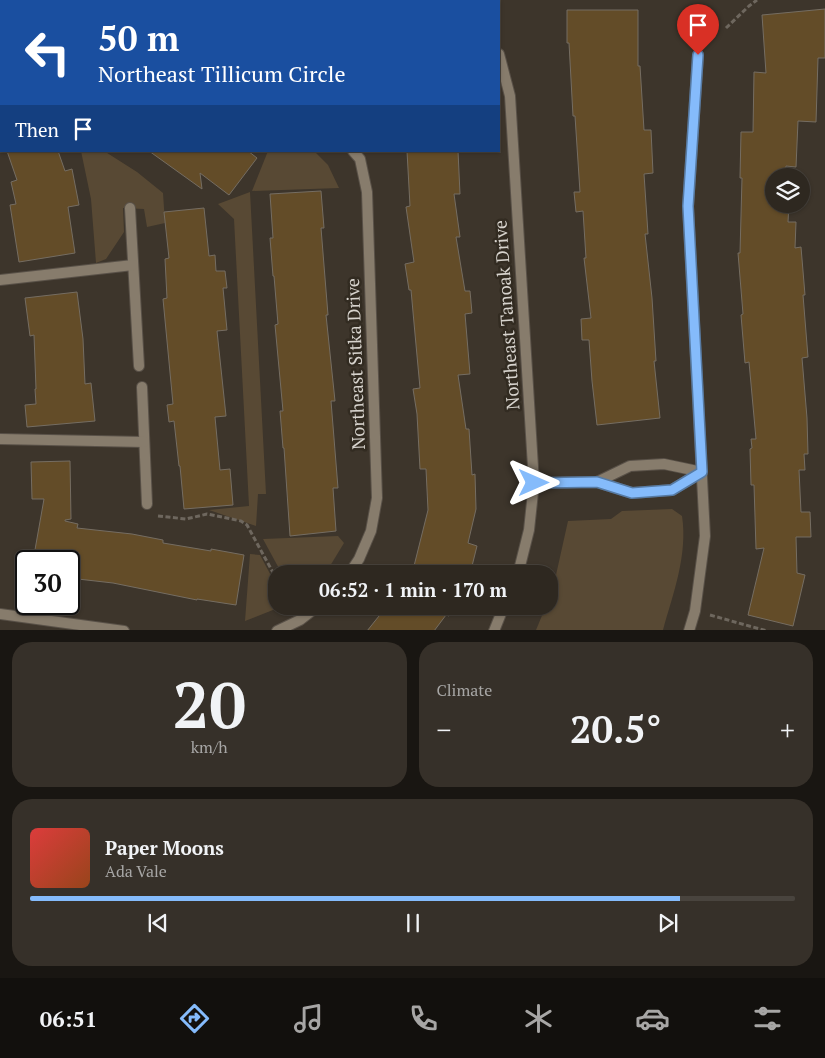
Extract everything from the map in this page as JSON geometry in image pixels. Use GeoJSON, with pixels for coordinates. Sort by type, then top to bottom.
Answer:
{"type":"FeatureCollection","features":[{"type":"Feature","properties":{"kind":"street"},"geometry":{"type":"LineString","coordinates":[[689,630],[695,611],[705,536],[688,206],[698,55]]}},
{"type":"Feature","properties":{"kind":"street","name":"Northeast Tanoak Drive"},"geometry":{"type":"LineString","coordinates":[[500,58],[510,96],[534,483],[529,530],[520,565]]}},
{"type":"Feature","properties":{"kind":"street","name":"Northeast Sitka Drive"},"geometry":{"type":"LineString","coordinates":[[354,152],[360,159],[367,192],[377,498],[371,530],[355,565]]}},
{"type":"Feature","properties":{"kind":"street"},"geometry":{"type":"LineString","coordinates":[[130,208],[139,366]]}},
{"type":"Feature","properties":{"kind":"street"},"geometry":{"type":"LineString","coordinates":[[0,280],[133,265]]}},
{"type":"Feature","properties":{"kind":"street"},"geometry":{"type":"LineString","coordinates":[[142,387],[147,504]]}},
{"type":"Feature","properties":{"kind":"street"},"geometry":{"type":"LineString","coordinates":[[0,439],[144,442]]}},
{"type":"Feature","properties":{"kind":"street"},"geometry":{"type":"LineString","coordinates":[[597,482],[630,466],[664,464],[702,472]]}},
{"type":"Feature","properties":{"kind":"street"},"geometry":{"type":"LineString","coordinates":[[534,483],[597,482],[632,493],[672,490],[702,472]]}},
{"type":"Feature","properties":{"kind":"street"},"geometry":{"type":"LineString","coordinates":[[0,614],[124,630]]}},
{"type":"Feature","properties":{"kind":"street"},"geometry":{"type":"LineString","coordinates":[[277,630],[300,620],[306,615]]}},
{"type":"Feature","properties":{"kind":"street"},"geometry":{"type":"LineString","coordinates":[[494,630],[500,615]]}},
{"type":"Feature","properties":{"kind":"path"},"geometry":{"type":"LineString","coordinates":[[726,28],[748,6],[757,0]]}},
{"type":"Feature","properties":{"kind":"path"},"geometry":{"type":"LineString","coordinates":[[147,504],[149,515],[186,519],[208,514],[241,521],[247,525],[269,565]]}},
{"type":"Feature","properties":{"kind":"path"},"geometry":{"type":"LineString","coordinates":[[695,611],[767,630]]}},
{"type":"Feature","properties":{"kind":"shaded area"},"geometry":{"type":"Polygon","coordinates":[[[81,152],[106,152],[137,172],[163,193],[165,223],[147,227],[144,209],[123,208],[124,232],[106,259],[96,263],[91,199],[81,152]]]}},
{"type":"Feature","properties":{"kind":"shaded area"},"geometry":{"type":"Polygon","coordinates":[[[268,152],[315,152],[328,165],[339,188],[252,191],[268,152]]]}},
{"type":"Feature","properties":{"kind":"shaded area"},"geometry":{"type":"Polygon","coordinates":[[[250,192],[266,494],[258,494],[256,526],[209,510],[249,506],[234,219],[218,204],[250,192]]]}},
{"type":"Feature","properties":{"kind":"shaded area"},"geometry":{"type":"Polygon","coordinates":[[[672,509],[682,516],[683,545],[681,560],[663,630],[536,630],[542,615],[558,615],[558,566],[568,521],[611,519],[622,511],[672,509]]]}},
{"type":"Feature","properties":{"kind":"shaded area"},"geometry":{"type":"Polygon","coordinates":[[[338,536],[344,543],[331,565],[277,565],[263,539],[338,536]]]}},
{"type":"Feature","properties":{"kind":"shaded area"},"geometry":{"type":"Polygon","coordinates":[[[250,554],[260,555],[268,570],[268,612],[245,621],[250,554]]]}},
{"type":"Feature","properties":{"kind":"building"},"geometry":{"type":"Polygon","coordinates":[[[825,9],[825,58],[818,58],[816,122],[798,121],[796,167],[765,168],[765,213],[788,213],[788,222],[796,222],[795,248],[801,247],[805,295],[803,295],[808,357],[802,358],[808,454],[804,454],[805,470],[799,470],[801,512],[810,512],[811,537],[796,537],[797,573],[805,575],[793,626],[748,615],[764,548],[756,549],[754,485],[751,485],[750,449],[752,448],[751,439],[756,439],[749,362],[745,363],[738,253],[740,253],[742,178],[740,178],[741,132],[753,132],[754,72],[766,73],[762,15],[825,9]]]}},
{"type":"Feature","properties":{"kind":"building"},"geometry":{"type":"Polygon","coordinates":[[[567,10],[638,10],[638,66],[640,66],[644,130],[651,130],[653,173],[644,174],[648,234],[645,234],[652,298],[656,361],[654,361],[660,418],[597,425],[589,340],[582,340],[581,319],[591,318],[584,258],[586,258],[583,211],[576,212],[574,192],[580,192],[569,43],[567,43],[567,10]]]}},
{"type":"Feature","properties":{"kind":"building"},"geometry":{"type":"Polygon","coordinates":[[[7,152],[58,152],[65,171],[72,169],[79,205],[68,207],[75,253],[19,262],[10,205],[16,204],[11,182],[17,180],[7,152]]]}},
{"type":"Feature","properties":{"kind":"building"},"geometry":{"type":"Polygon","coordinates":[[[150,152],[249,152],[257,158],[229,195],[200,173],[202,189],[150,152]]]}},
{"type":"Feature","properties":{"kind":"building"},"geometry":{"type":"Polygon","coordinates":[[[407,152],[458,152],[460,194],[454,194],[460,237],[456,237],[465,291],[470,291],[472,313],[465,314],[470,374],[458,375],[466,429],[469,429],[472,475],[475,474],[476,509],[468,543],[477,546],[472,565],[414,565],[428,510],[426,469],[420,469],[417,414],[413,389],[420,388],[411,290],[409,290],[405,264],[414,262],[406,207],[410,206],[407,152]]]}},
{"type":"Feature","properties":{"kind":"building"},"geometry":{"type":"Polygon","coordinates":[[[321,191],[324,228],[321,228],[328,315],[326,315],[335,401],[331,401],[338,488],[333,488],[336,531],[290,536],[280,411],[283,411],[275,325],[278,324],[270,238],[273,238],[270,194],[321,191]]]}},
{"type":"Feature","properties":{"kind":"building"},"geometry":{"type":"Polygon","coordinates":[[[204,208],[209,256],[215,255],[216,271],[225,271],[227,288],[223,288],[227,330],[217,331],[226,416],[215,417],[220,470],[230,469],[233,505],[184,509],[174,421],[169,422],[167,405],[173,404],[163,299],[167,298],[165,259],[169,258],[164,212],[204,208]]]}},
{"type":"Feature","properties":{"kind":"building"},"geometry":{"type":"Polygon","coordinates":[[[77,292],[83,339],[85,384],[91,383],[95,421],[27,427],[25,405],[36,404],[36,389],[34,335],[30,336],[25,298],[77,292]]]}},
{"type":"Feature","properties":{"kind":"building"},"geometry":{"type":"Polygon","coordinates":[[[70,461],[71,519],[65,521],[78,524],[77,528],[132,534],[163,540],[163,543],[244,555],[236,605],[197,600],[113,583],[80,579],[80,550],[35,550],[44,499],[32,499],[31,462],[70,461]]]}},
{"type":"Feature","properties":{"kind":"building"},"geometry":{"type":"Polygon","coordinates":[[[380,615],[446,615],[435,630],[368,630],[380,615]]]}},
{"type":"Feature","properties":{"kind":"route"},"geometry":{"type":"LineString","coordinates":[[534,483],[597,482],[632,493],[672,490],[702,472],[688,206],[698,55]]}}]}
